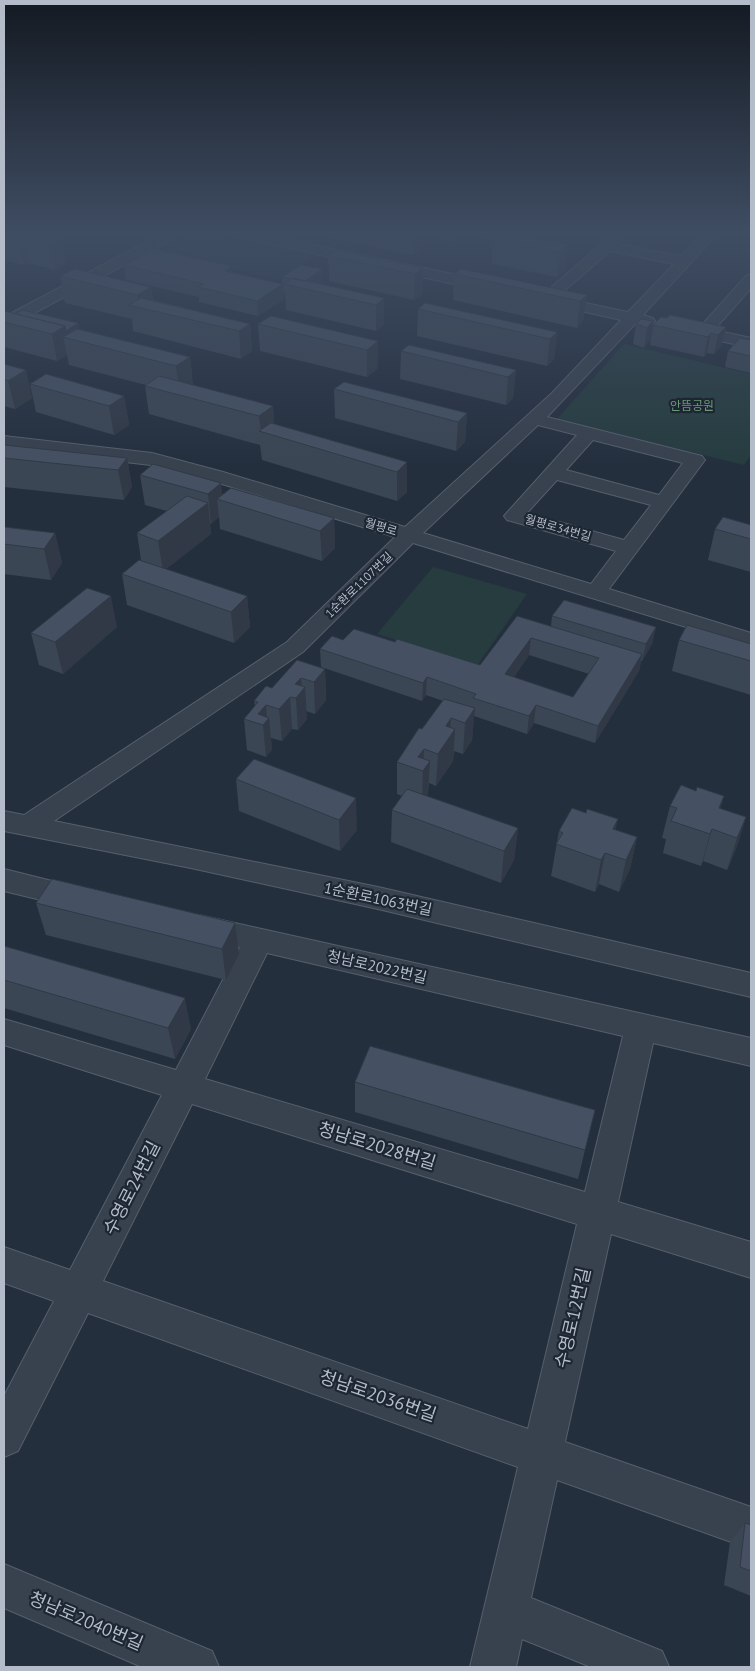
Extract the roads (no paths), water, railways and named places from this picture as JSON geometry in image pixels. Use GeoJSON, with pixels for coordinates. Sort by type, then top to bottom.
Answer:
{"type":"FeatureCollection","features":[{"type":"Feature","properties":{"kind":"street"},"geometry":{"type":"LineString","coordinates":[[4,323],[30,309]]}},
{"type":"Feature","properties":{"kind":"street"},"geometry":{"type":"LineString","coordinates":[[592,309],[751,343]]}},
{"type":"Feature","properties":{"kind":"street","name":"1순환로1107번길"},"geometry":{"type":"LineString","coordinates":[[15,824],[295,647],[409,536],[558,397],[642,309]]}},
{"type":"Feature","properties":{"kind":"street"},"geometry":{"type":"LineString","coordinates":[[703,333],[724,309]]}},
{"type":"Feature","properties":{"kind":"street"},"geometry":{"type":"LineString","coordinates":[[534,419],[695,460],[597,591]]}},
{"type":"Feature","properties":{"kind":"street","name":"월평로34번길"},"geometry":{"type":"LineString","coordinates":[[589,433],[514,516],[629,548]]}},
{"type":"Feature","properties":{"kind":"street","name":"월평로"},"geometry":{"type":"LineString","coordinates":[[4,442],[152,459],[216,476],[409,536],[597,591],[751,640]]}},
{"type":"Feature","properties":{"kind":"street"},"geometry":{"type":"LineString","coordinates":[[553,473],[663,502]]}},
{"type":"Feature","properties":{"kind":"street","name":"1순환로1063번길"},"geometry":{"type":"LineString","coordinates":[[15,824],[236,868],[586,945],[751,985]]}},
{"type":"Feature","properties":{"kind":"street"},"geometry":{"type":"LineString","coordinates":[[4,880],[108,905]]}},
{"type":"Feature","properties":{"kind":"street","name":"청남로2022번길"},"geometry":{"type":"LineString","coordinates":[[174,920],[751,1052]]}},
{"type":"Feature","properties":{"kind":"street","name":"수영로24번길"},"geometry":{"type":"LineString","coordinates":[[4,1436],[259,940]]}},
{"type":"Feature","properties":{"kind":"street","name":"수영로12번길"},"geometry":{"type":"LineString","coordinates":[[493,1667],[641,1026]]}},
{"type":"Feature","properties":{"kind":"street","name":"청남로2028번길"},"geometry":{"type":"LineString","coordinates":[[4,1032],[751,1260]]}},
{"type":"Feature","properties":{"kind":"street","name":"청남로2036번길"},"geometry":{"type":"LineString","coordinates":[[4,1264],[751,1528]]}},
{"type":"Feature","properties":{"kind":"street","name":"청남로2040번길"},"geometry":{"type":"LineString","coordinates":[[4,1586],[196,1667]]}},
{"type":"Feature","properties":{"kind":"street"},"geometry":{"type":"LineString","coordinates":[[506,1610],[646,1667]]}},
{"type":"Feature","properties":{"kind":"park label","name":"안뜸공원"},"geometry":{"type":"Point","coordinates":[692,406]}}]}
